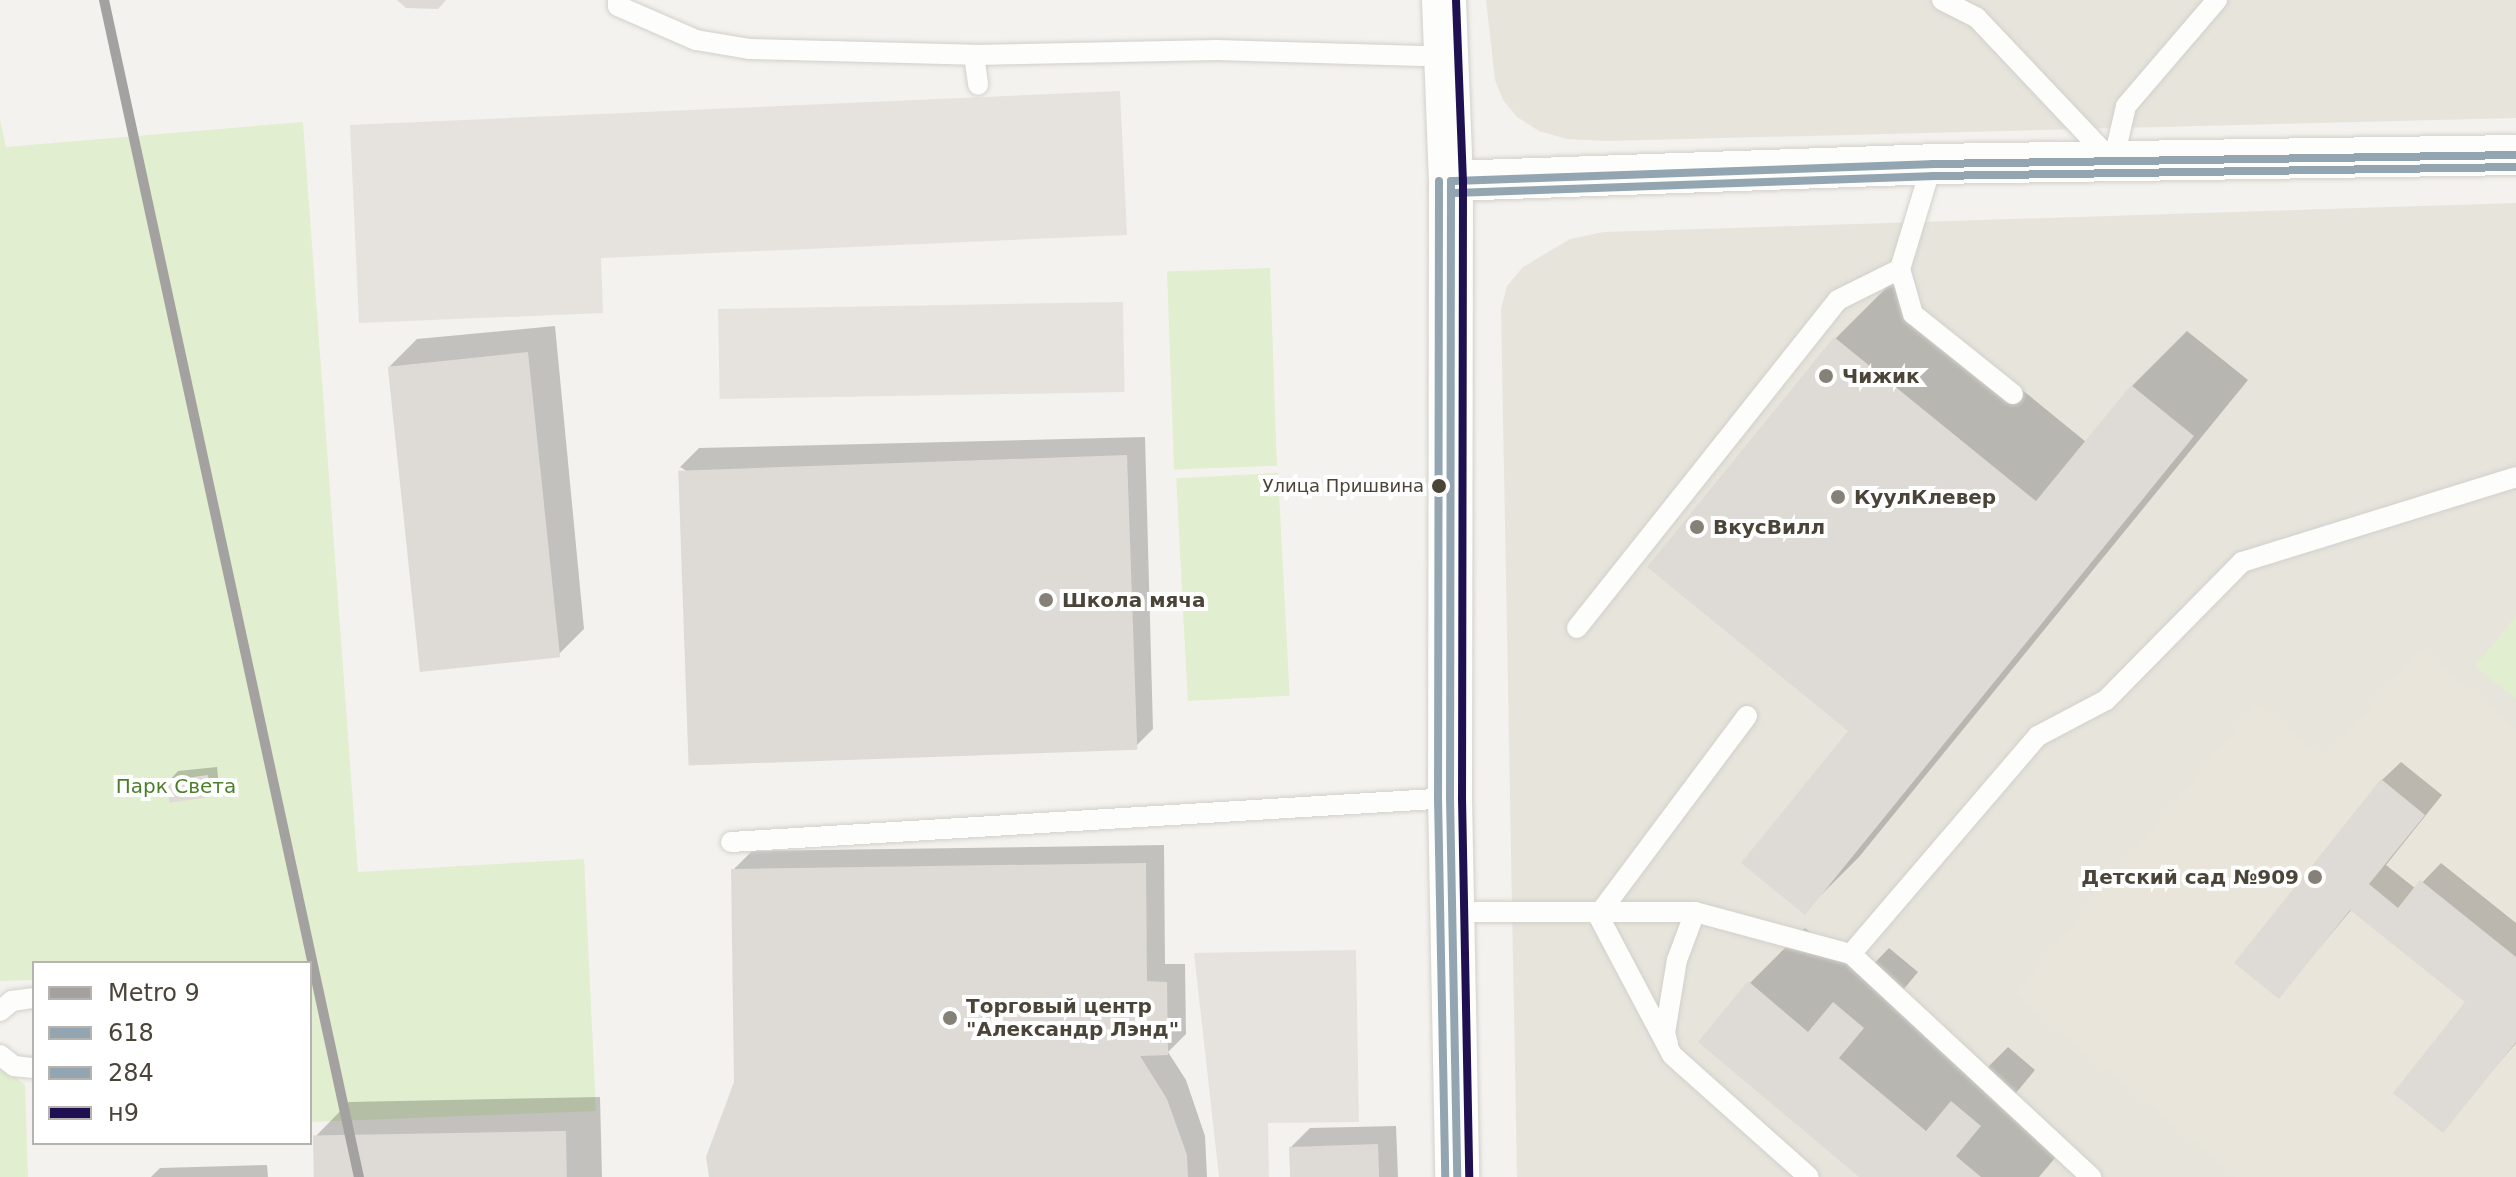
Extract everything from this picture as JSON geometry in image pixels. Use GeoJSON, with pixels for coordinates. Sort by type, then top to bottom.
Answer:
{"type":"FeatureCollection","features":[{"type":"Feature","properties":{"kind":"street"},"geometry":{"type":"LineString","coordinates":[[1444,0],[1451,181],[1450,798],[1457,1177]]}},
{"type":"Feature","properties":{"kind":"street"},"geometry":{"type":"LineString","coordinates":[[1451,181],[1932,164],[2516,155]]}},
{"type":"Feature","properties":{"kind":"lane"},"geometry":{"type":"LineString","coordinates":[[618,0],[618,6],[696,40],[750,49],[974,55],[1217,50],[1448,57]]}},
{"type":"Feature","properties":{"kind":"lane"},"geometry":{"type":"LineString","coordinates":[[1942,0],[1977,18],[2113,162]]}},
{"type":"Feature","properties":{"kind":"lane"},"geometry":{"type":"LineString","coordinates":[[2113,162],[2126,106],[2217,0]]}},
{"type":"Feature","properties":{"kind":"lane"},"geometry":{"type":"LineString","coordinates":[[974,55],[978,85]]}},
{"type":"Feature","properties":{"kind":"lane"},"geometry":{"type":"LineString","coordinates":[[1932,164],[1900,269],[1913,314],[2013,394]]}},
{"type":"Feature","properties":{"kind":"lane"},"geometry":{"type":"LineString","coordinates":[[1577,628],[1838,300],[1900,269]]}},
{"type":"Feature","properties":{"kind":"lane"},"geometry":{"type":"LineString","coordinates":[[1851,954],[2038,736],[2106,700],[2242,562],[2516,477]]}},
{"type":"Feature","properties":{"kind":"lane"},"geometry":{"type":"LineString","coordinates":[[1598,915],[1747,716]]}},
{"type":"Feature","properties":{"kind":"lane"},"geometry":{"type":"LineString","coordinates":[[731,842],[1450,798]]}},
{"type":"Feature","properties":{"kind":"lane"},"geometry":{"type":"LineString","coordinates":[[1452,912],[1598,915],[1695,912],[1851,954],[2091,1177]]}},
{"type":"Feature","properties":{"kind":"lane"},"geometry":{"type":"LineString","coordinates":[[1672,1055],[1665,1033],[1667,1018],[1677,960],[1695,912]]}},
{"type":"Feature","properties":{"kind":"lane"},"geometry":{"type":"LineString","coordinates":[[1598,915],[1672,1055],[1809,1177]]}},
{"type":"Feature","properties":{"kind":"lane"},"geometry":{"type":"LineString","coordinates":[[0,1011],[12,1001],[32,998]]}},
{"type":"Feature","properties":{"kind":"lane"},"geometry":{"type":"LineString","coordinates":[[0,1055],[14,1066],[32,1068]]}},
{"type":"Feature","properties":{"kind":"shaded area"},"geometry":{"type":"Polygon","coordinates":[[[1486,0],[2516,0],[2516,118],[1606,141],[1567,139],[1539,131],[1517,117],[1503,100],[1495,80],[1486,0]]]}},
{"type":"Feature","properties":{"kind":"shaded area"},"geometry":{"type":"Polygon","coordinates":[[[1120,91],[1127,235],[601,258],[603,313],[359,323],[350,125],[1120,91]]]}},
{"type":"Feature","properties":{"kind":"shaded area"},"geometry":{"type":"Polygon","coordinates":[[[2516,203],[2516,1177],[1517,1177],[1501,309],[1507,286],[1523,267],[1570,239],[1604,232],[2516,203]]]}},
{"type":"Feature","properties":{"kind":"shaded area"},"geometry":{"type":"Polygon","coordinates":[[[1123,302],[1125,392],[720,399],[718,309],[1123,302]]]}},
{"type":"Feature","properties":{"kind":"shaded area","name":"Детский сад №909"},"geometry":{"type":"Polygon","coordinates":[[[2420,650],[2516,729],[2516,1177],[2238,1177],[2016,994],[2257,704],[2325,760],[2420,650]]]}},
{"type":"Feature","properties":{"kind":"shaded area"},"geometry":{"type":"Polygon","coordinates":[[[1356,950],[1359,1122],[1268,1123],[1269,1177],[1219,1177],[1194,953],[1356,950]]]}},
{"type":"Feature","properties":{"kind":"green space","name":"Парк Света"},"geometry":{"type":"Polygon","coordinates":[[[0,120],[6,147],[303,122],[358,872],[584,859],[596,1111],[312,1122],[312,961],[32,961],[32,980],[0,981],[0,120]]]}},
{"type":"Feature","properties":{"kind":"green space"},"geometry":{"type":"Polygon","coordinates":[[[1270,268],[1277,466],[1174,469],[1167,272],[1270,268]]]}},
{"type":"Feature","properties":{"kind":"green space"},"geometry":{"type":"Polygon","coordinates":[[[1278,473],[1290,696],[1188,701],[1176,478],[1278,473]]]}},
{"type":"Feature","properties":{"kind":"green space"},"geometry":{"type":"Polygon","coordinates":[[[2516,616],[2516,699],[2475,666],[2516,616]]]}},
{"type":"Feature","properties":{"kind":"green space"},"geometry":{"type":"Polygon","coordinates":[[[0,1065],[25,1085],[28,1177],[0,1177],[0,1065]]]}},
{"type":"Feature","properties":{"kind":"building"},"geometry":{"type":"Polygon","coordinates":[[[397,0],[446,0],[438,9],[406,8],[397,0]]]}},
{"type":"Feature","properties":{"kind":"building"},"geometry":{"type":"Polygon","coordinates":[[[1834,337],[2036,501],[2131,385],[2194,436],[1805,915],[1741,863],[1848,731],[1647,567],[1834,337]]]}},
{"type":"Feature","properties":{"kind":"building"},"geometry":{"type":"Polygon","coordinates":[[[528,352],[560,657],[420,672],[388,367],[528,352]]]}},
{"type":"Feature","properties":{"kind":"building"},"geometry":{"type":"Polygon","coordinates":[[[1127,455],[1137,750],[689,765],[678,471],[1127,455]]]}},
{"type":"Feature","properties":{"kind":"building"},"geometry":{"type":"Polygon","coordinates":[[[208,775],[211,797],[169,803],[166,781],[208,775]]]}},
{"type":"Feature","properties":{"kind":"building"},"geometry":{"type":"Polygon","coordinates":[[[2381,779],[2425,815],[2369,884],[2398,908],[2420,880],[2516,957],[2516,1042],[2443,1133],[2393,1093],[2465,1002],[2350,910],[2279,999],[2234,963],[2381,779]]]}},
{"type":"Feature","properties":{"kind":"building","name":"Торговый центр \"Александр Лэнд\""},"geometry":{"type":"Polygon","coordinates":[[[1146,863],[1147,981],[1167,982],[1168,1055],[1140,1056],[1167,1099],[1187,1155],[1188,1177],[709,1177],[706,1157],[734,1082],[731,869],[1146,863]]]}},
{"type":"Feature","properties":{"kind":"building"},"geometry":{"type":"Polygon","coordinates":[[[1748,981],[1808,1032],[1833,1002],[1864,1028],[1839,1058],[1926,1131],[1951,1101],[1981,1126],[1956,1156],[1981,1177],[1859,1177],[1698,1042],[1748,981]]]}},
{"type":"Feature","properties":{"kind":"building"},"geometry":{"type":"Polygon","coordinates":[[[566,1131],[567,1177],[314,1177],[313,1135],[566,1131]]]}},
{"type":"Feature","properties":{"kind":"building"},"geometry":{"type":"Polygon","coordinates":[[[1378,1144],[1379,1177],[1290,1177],[1289,1147],[1378,1144]]]}},
{"type":"Feature","properties":{"kind":"metro line","name":"9"},"geometry":{"type":"LineString","coordinates":[[104,0],[359,1177]]}},
{"type":"Feature","properties":{"kind":"transit line","name":"н9"},"geometry":{"type":"LineString","coordinates":[[1456,0],[1463,181],[1462,798],[1469,1177]]}},
{"type":"Feature","properties":{"kind":"transit line","name":"618"},"geometry":{"type":"LineString","coordinates":[[1451,181],[1932,164],[2516,155]]}},
{"type":"Feature","properties":{"kind":"transit line","name":"284"},"geometry":{"type":"LineString","coordinates":[[1451,193],[1932,176],[2516,167]]}},
{"type":"Feature","properties":{"kind":"transit line","name":"284"},"geometry":{"type":"LineString","coordinates":[[1439,181],[1438,798],[1445,1177]]}},
{"type":"Feature","properties":{"kind":"transit line","name":"618"},"geometry":{"type":"LineString","coordinates":[[1451,181],[1450,798],[1457,1177]]}},
{"type":"Feature","properties":{"kind":"place","name":"Чижик"},"geometry":{"type":"Point","coordinates":[1826,376]}},
{"type":"Feature","properties":{"kind":"place","name":"Улица Пришвина"},"geometry":{"type":"Point","coordinates":[1439,486]}},
{"type":"Feature","properties":{"kind":"place","name":"КуулКлевер"},"geometry":{"type":"Point","coordinates":[1838,497]}},
{"type":"Feature","properties":{"kind":"place","name":"ВкусВилл"},"geometry":{"type":"Point","coordinates":[1697,527]}},
{"type":"Feature","properties":{"kind":"place","name":"Школа мяча"},"geometry":{"type":"Point","coordinates":[1046,600]}},
{"type":"Feature","properties":{"kind":"place","name":"Детский сад №909"},"geometry":{"type":"Point","coordinates":[2315,877]}},
{"type":"Feature","properties":{"kind":"place","name":"Торговый центр \"Александр Лэнд\""},"geometry":{"type":"Point","coordinates":[950,1018]}}]}
